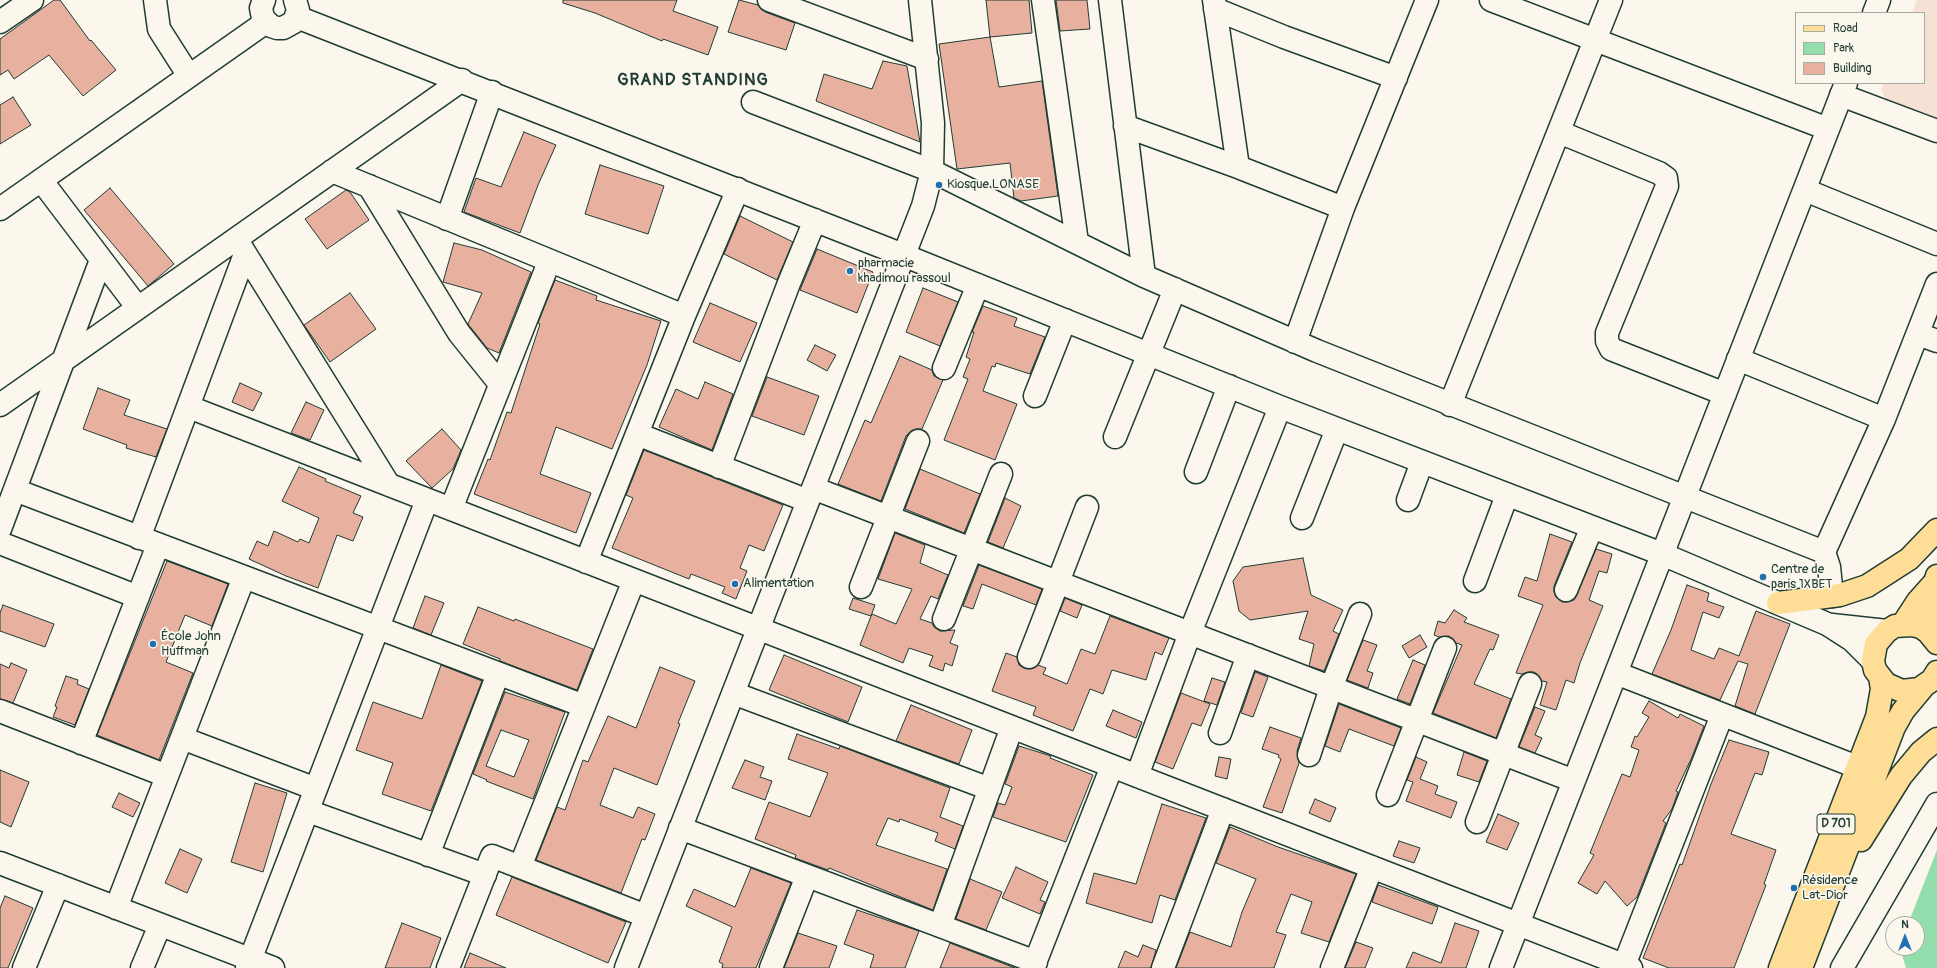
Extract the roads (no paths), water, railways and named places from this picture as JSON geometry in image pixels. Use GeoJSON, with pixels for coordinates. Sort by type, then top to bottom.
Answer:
{"type":"FeatureCollection","features":[{"type":"Feature","properties":{"kind":"main road"},"geometry":{"type":"LineString","coordinates":[[1778,603],[1832,596],[1867,586],[1909,559],[1937,530]]}},
{"type":"Feature","properties":{"kind":"main road"},"geometry":{"type":"LineString","coordinates":[[1932,680],[1911,691],[1902,691],[1889,686],[1877,669],[1876,644],[1895,628],[1936,579]]}},
{"type":"Feature","properties":{"kind":"main road"},"geometry":{"type":"LineString","coordinates":[[1895,628],[1912,625],[1933,637],[1936,579]]}},
{"type":"Feature","properties":{"kind":"main road","name":"D 701"},"geometry":{"type":"LineString","coordinates":[[1780,968],[1877,717],[1882,689],[1877,669]]}},
{"type":"Feature","properties":{"kind":"main road","name":"D 701"},"geometry":{"type":"LineString","coordinates":[[1801,968],[1894,728],[1903,711],[1932,680]]}},
{"type":"Feature","properties":{"kind":"main road"},"geometry":{"type":"LineString","coordinates":[[1833,886],[1900,776],[1921,752],[1937,739]]}},
{"type":"Feature","properties":{"kind":"street"},"geometry":{"type":"LineString","coordinates":[[0,22],[32,0]]}},
{"type":"Feature","properties":{"kind":"street"},"geometry":{"type":"LineString","coordinates":[[155,0],[158,29],[189,76]]}},
{"type":"Feature","properties":{"kind":"street"},"geometry":{"type":"LineString","coordinates":[[264,0],[261,13],[266,22],[277,28],[283,28],[294,22],[296,8],[462,80],[904,255],[1280,407],[1662,554],[1827,624],[1852,640],[1877,669]]}},
{"type":"Feature","properties":{"kind":"street"},"geometry":{"type":"LineString","coordinates":[[768,0],[927,59]]}},
{"type":"Feature","properties":{"kind":"street"},"geometry":{"type":"LineString","coordinates":[[626,968],[922,206],[932,171],[933,123],[920,0]]}},
{"type":"Feature","properties":{"kind":"street"},"geometry":{"type":"LineString","coordinates":[[1042,0],[1077,242]]}},
{"type":"Feature","properties":{"kind":"street"},"geometry":{"type":"LineString","coordinates":[[1110,0],[1144,276]]}},
{"type":"Feature","properties":{"kind":"street"},"geometry":{"type":"LineString","coordinates":[[1295,342],[1344,208],[1427,0]]}},
{"type":"Feature","properties":{"kind":"street"},"geometry":{"type":"LineString","coordinates":[[1491,0],[1828,129]]}},
{"type":"Feature","properties":{"kind":"street"},"geometry":{"type":"LineString","coordinates":[[1450,405],[1611,0]]}},
{"type":"Feature","properties":{"kind":"street"},"geometry":{"type":"LineString","coordinates":[[1874,12],[1879,0]]}},
{"type":"Feature","properties":{"kind":"street"},"geometry":{"type":"LineString","coordinates":[[1214,5],[1238,167]]}},
{"type":"Feature","properties":{"kind":"street"},"geometry":{"type":"LineString","coordinates":[[1214,5],[1284,37],[1396,78]]}},
{"type":"Feature","properties":{"kind":"street"},"geometry":{"type":"LineString","coordinates":[[0,209],[266,22]]}},
{"type":"Feature","properties":{"kind":"street"},"geometry":{"type":"LineString","coordinates":[[0,405],[138,308],[241,247],[332,172],[462,80]]}},
{"type":"Feature","properties":{"kind":"street"},"geometry":{"type":"LineString","coordinates":[[1500,968],[1844,89],[1937,131]]}},
{"type":"Feature","properties":{"kind":"street"},"geometry":{"type":"LineString","coordinates":[[447,219],[492,92]]}},
{"type":"Feature","properties":{"kind":"street"},"geometry":{"type":"LineString","coordinates":[[753,102],[932,171],[1144,276],[1295,342],[1450,405],[1685,496],[1824,552]]}},
{"type":"Feature","properties":{"kind":"street"},"geometry":{"type":"LineString","coordinates":[[1125,126],[1238,167],[1344,208]]}},
{"type":"Feature","properties":{"kind":"street"},"geometry":{"type":"LineString","coordinates":[[1559,132],[1660,173],[1666,178],[1667,186],[1607,334],[1607,341],[1611,348],[1725,394]]}},
{"type":"Feature","properties":{"kind":"street"},"geometry":{"type":"LineString","coordinates":[[332,172],[684,316]]}},
{"type":"Feature","properties":{"kind":"street"},"geometry":{"type":"LineString","coordinates":[[41,180],[138,308]]}},
{"type":"Feature","properties":{"kind":"street"},"geometry":{"type":"LineString","coordinates":[[369,186],[459,333],[500,384]]}},
{"type":"Feature","properties":{"kind":"street"},"geometry":{"type":"LineString","coordinates":[[586,562],[684,316],[738,189]]}},
{"type":"Feature","properties":{"kind":"street"},"geometry":{"type":"LineString","coordinates":[[1805,190],[1937,244]]}},
{"type":"Feature","properties":{"kind":"street"},"geometry":{"type":"LineString","coordinates":[[719,467],[789,283],[815,220]]}},
{"type":"Feature","properties":{"kind":"street"},"geometry":{"type":"LineString","coordinates":[[81,742],[138,597],[148,541],[241,247]]}},
{"type":"Feature","properties":{"kind":"street"},"geometry":{"type":"LineString","coordinates":[[241,247],[389,485]]}},
{"type":"Feature","properties":{"kind":"street"},"geometry":{"type":"LineString","coordinates":[[0,529],[101,260]]}},
{"type":"Feature","properties":{"kind":"street"},"geometry":{"type":"LineString","coordinates":[[451,509],[549,262]]}},
{"type":"Feature","properties":{"kind":"street"},"geometry":{"type":"LineString","coordinates":[[1832,596],[1829,567],[1824,552],[1884,419],[1927,338],[1937,284]]}},
{"type":"Feature","properties":{"kind":"street"},"geometry":{"type":"LineString","coordinates":[[944,368],[978,285]]}},
{"type":"Feature","properties":{"kind":"street"},"geometry":{"type":"LineString","coordinates":[[1115,437],[1175,289]]}},
{"type":"Feature","properties":{"kind":"street"},"geometry":{"type":"LineString","coordinates":[[1035,396],[1065,320]]}},
{"type":"Feature","properties":{"kind":"street"},"geometry":{"type":"LineString","coordinates":[[1738,359],[1884,419]]}},
{"type":"Feature","properties":{"kind":"street"},"geometry":{"type":"LineString","coordinates":[[1196,472],[1230,386]]}},
{"type":"Feature","properties":{"kind":"street"},"geometry":{"type":"LineString","coordinates":[[1137,776],[1190,633],[1280,407]]}},
{"type":"Feature","properties":{"kind":"street"},"geometry":{"type":"LineString","coordinates":[[189,408],[1626,967],[1722,715]]}},
{"type":"Feature","properties":{"kind":"street"},"geometry":{"type":"LineString","coordinates":[[1302,518],[1337,429]]}},
{"type":"Feature","properties":{"kind":"street"},"geometry":{"type":"LineString","coordinates":[[637,434],[719,467],[888,517],[1574,781]]}},
{"type":"Feature","properties":{"kind":"street"},"geometry":{"type":"LineString","coordinates":[[861,587],[918,441]]}},
{"type":"Feature","properties":{"kind":"street"},"geometry":{"type":"LineString","coordinates":[[1408,500],[1422,462]]}},
{"type":"Feature","properties":{"kind":"street"},"geometry":{"type":"LineString","coordinates":[[944,619],[1001,474]]}},
{"type":"Feature","properties":{"kind":"street"},"geometry":{"type":"LineString","coordinates":[[14,490],[584,706]]}},
{"type":"Feature","properties":{"kind":"street"},"geometry":{"type":"LineString","coordinates":[[1475,581],[1507,495]]}},
{"type":"Feature","properties":{"kind":"street"},"geometry":{"type":"LineString","coordinates":[[249,964],[427,500]]}},
{"type":"Feature","properties":{"kind":"street"},"geometry":{"type":"LineString","coordinates":[[1029,657],[1087,507]]}},
{"type":"Feature","properties":{"kind":"street"},"geometry":{"type":"LineString","coordinates":[[1566,590],[1592,527]]}},
{"type":"Feature","properties":{"kind":"street"},"geometry":{"type":"LineString","coordinates":[[0,543],[138,597]]}},
{"type":"Feature","properties":{"kind":"street"},"geometry":{"type":"LineString","coordinates":[[116,908],[244,577]]}},
{"type":"Feature","properties":{"kind":"street"},"geometry":{"type":"LineString","coordinates":[[520,867],[634,580]]}},
{"type":"Feature","properties":{"kind":"street"},"geometry":{"type":"LineString","coordinates":[[1309,755],[1331,688],[1360,614]]}},
{"type":"Feature","properties":{"kind":"street"},"geometry":{"type":"LineString","coordinates":[[1827,624],[1895,628]]}},
{"type":"Feature","properties":{"kind":"street"},"geometry":{"type":"LineString","coordinates":[[1388,795],[1445,648]]}},
{"type":"Feature","properties":{"kind":"street"},"geometry":{"type":"LineString","coordinates":[[1220,733],[1248,656]]}},
{"type":"Feature","properties":{"kind":"street"},"geometry":{"type":"LineString","coordinates":[[1616,672],[1857,767]]}},
{"type":"Feature","properties":{"kind":"street"},"geometry":{"type":"LineString","coordinates":[[428,855],[498,674]]}},
{"type":"Feature","properties":{"kind":"street"},"geometry":{"type":"LineString","coordinates":[[1477,822],[1530,684]]}},
{"type":"Feature","properties":{"kind":"street"},"geometry":{"type":"LineString","coordinates":[[733,693],[990,789]]}},
{"type":"Feature","properties":{"kind":"street"},"geometry":{"type":"LineString","coordinates":[[0,711],[167,776]]}},
{"type":"Feature","properties":{"kind":"street"},"geometry":{"type":"LineString","coordinates":[[940,926],[1012,728]]}},
{"type":"Feature","properties":{"kind":"street"},"geometry":{"type":"LineString","coordinates":[[182,738],[316,789]]}},
{"type":"Feature","properties":{"kind":"street"},"geometry":{"type":"LineString","coordinates":[[680,828],[940,926],[1034,965],[1112,766]]}},
{"type":"Feature","properties":{"kind":"street"},"geometry":{"type":"LineString","coordinates":[[1842,968],[1937,804]]}},
{"type":"Feature","properties":{"kind":"street"},"geometry":{"type":"LineString","coordinates":[[1163,968],[1223,809]]}},
{"type":"Feature","properties":{"kind":"street"},"geometry":{"type":"LineString","coordinates":[[308,811],[484,875]]}},
{"type":"Feature","properties":{"kind":"street"},"geometry":{"type":"LineString","coordinates":[[448,968],[492,856],[646,916]]}},
{"type":"Feature","properties":{"kind":"street"},"geometry":{"type":"LineString","coordinates":[[0,863],[160,925],[249,964],[273,968]]}},
{"type":"Feature","properties":{"kind":"street"},"geometry":{"type":"LineString","coordinates":[[1332,968],[1372,867]]}},
{"type":"Feature","properties":{"kind":"street"},"geometry":{"type":"LineString","coordinates":[[771,968],[807,876]]}},
{"type":"Feature","properties":{"kind":"street"},"geometry":{"type":"LineString","coordinates":[[24,968],[58,885]]}},
{"type":"Feature","properties":{"kind":"street"},"geometry":{"type":"LineString","coordinates":[[142,968],[160,925]]}},
{"type":"Feature","properties":{"kind":"place","name":"Kiosque LONASE"},"geometry":{"type":"Point","coordinates":[939,185]}},
{"type":"Feature","properties":{"kind":"place","name":"pharmacie khadimou rassoul"},"geometry":{"type":"Point","coordinates":[850,271]}},
{"type":"Feature","properties":{"kind":"place","name":"Centre de paris 1XBET"},"geometry":{"type":"Point","coordinates":[1763,577]}},
{"type":"Feature","properties":{"kind":"place","name":"Alimentation"},"geometry":{"type":"Point","coordinates":[735,584]}},
{"type":"Feature","properties":{"kind":"place","name":"École John Huffman"},"geometry":{"type":"Point","coordinates":[153,644]}},
{"type":"Feature","properties":{"kind":"place","name":"Résidence Lat-Dior"},"geometry":{"type":"Point","coordinates":[1794,888]}},
{"type":"Feature","properties":{"kind":"district","name":"GRAND STANDING"},"geometry":{"type":"Point","coordinates":[693,81]}}]}
